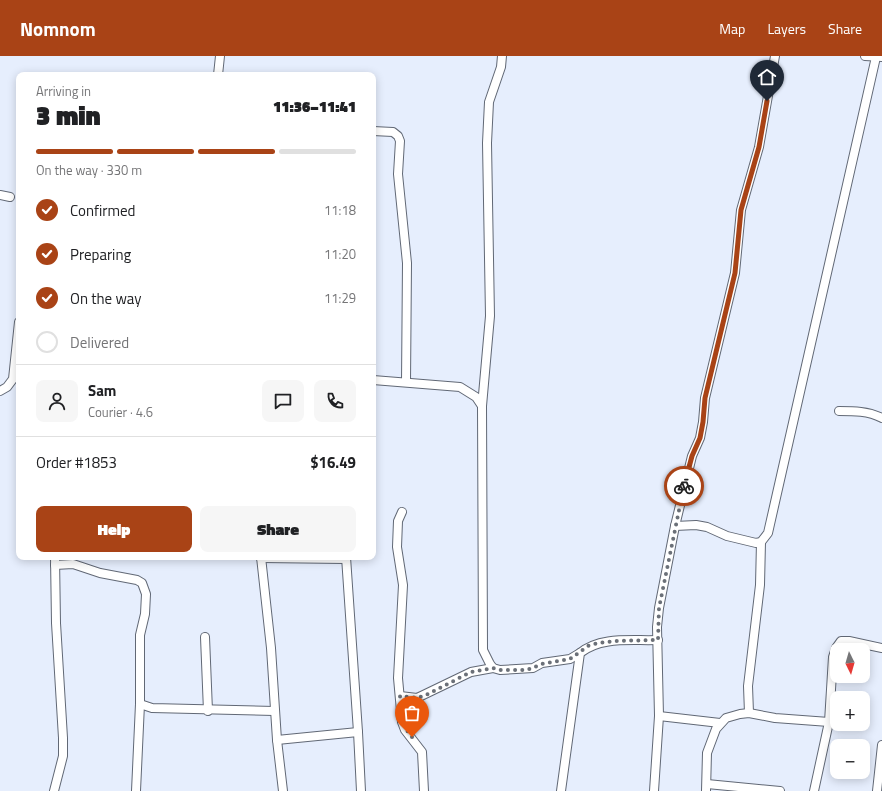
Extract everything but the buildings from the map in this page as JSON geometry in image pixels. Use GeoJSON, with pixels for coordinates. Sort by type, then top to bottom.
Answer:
{"type":"FeatureCollection","features":[{"type":"Feature","properties":{"kind":"street"},"geometry":{"type":"LineString","coordinates":[[218,72],[220,56]]}},
{"type":"Feature","properties":{"kind":"street"},"geometry":{"type":"LineString","coordinates":[[493,668],[483,650],[482,406],[490,316],[487,143],[489,102],[501,67],[502,56]]}},
{"type":"Feature","properties":{"kind":"street"},"geometry":{"type":"LineString","coordinates":[[654,791],[659,716],[659,608],[675,526],[692,456],[700,438],[705,398],[735,273],[741,210],[759,147],[775,56]]}},
{"type":"Feature","properties":{"kind":"street"},"geometry":{"type":"LineString","coordinates":[[749,713],[749,678],[760,585],[761,542],[768,533],[879,57],[865,56]]}},
{"type":"Feature","properties":{"kind":"street"},"geometry":{"type":"LineString","coordinates":[[376,132],[393,132],[398,136],[400,141],[398,174],[408,263],[406,382]]}},
{"type":"Feature","properties":{"kind":"street"},"geometry":{"type":"LineString","coordinates":[[0,195],[10,197]]}},
{"type":"Feature","properties":{"kind":"street"},"geometry":{"type":"LineString","coordinates":[[0,391],[7,387],[13,379],[16,350]]}},
{"type":"Feature","properties":{"kind":"street"},"geometry":{"type":"LineString","coordinates":[[376,380],[460,387],[476,397],[482,406]]}},
{"type":"Feature","properties":{"kind":"street"},"geometry":{"type":"LineString","coordinates":[[839,411],[863,412],[874,414],[882,418]]}},
{"type":"Feature","properties":{"kind":"street"},"geometry":{"type":"LineString","coordinates":[[402,512],[398,521],[397,547],[403,607],[399,645],[402,722],[405,730],[422,752],[424,791]]}},
{"type":"Feature","properties":{"kind":"street"},"geometry":{"type":"LineString","coordinates":[[675,526],[696,525],[707,527],[727,536],[761,542]]}},
{"type":"Feature","properties":{"kind":"street"},"geometry":{"type":"LineString","coordinates":[[261,560],[271,648],[274,711],[283,791]]}},
{"type":"Feature","properties":{"kind":"street"},"geometry":{"type":"LineString","coordinates":[[346,560],[361,791]]}},
{"type":"Feature","properties":{"kind":"street"},"geometry":{"type":"LineString","coordinates":[[54,791],[63,756],[64,738],[56,623],[55,561],[74,564],[100,573],[137,580],[142,583],[146,594],[145,614],[140,635],[140,704],[136,791]]}},
{"type":"Feature","properties":{"kind":"street"},"geometry":{"type":"LineString","coordinates":[[205,637],[208,711]]}},
{"type":"Feature","properties":{"kind":"street"},"geometry":{"type":"LineString","coordinates":[[400,696],[417,698],[471,672],[493,668],[500,670],[527,670],[542,664],[570,659],[588,646],[598,643],[658,640]]}},
{"type":"Feature","properties":{"kind":"street"},"geometry":{"type":"LineString","coordinates":[[814,791],[829,722],[834,657],[838,645],[840,641],[849,641],[882,648]]}},
{"type":"Feature","properties":{"kind":"street"},"geometry":{"type":"LineString","coordinates":[[561,791],[580,653]]}},
{"type":"Feature","properties":{"kind":"street"},"geometry":{"type":"LineString","coordinates":[[140,704],[152,708],[208,711],[274,711]]}},
{"type":"Feature","properties":{"kind":"street"},"geometry":{"type":"LineString","coordinates":[[780,791],[707,787],[707,753],[720,723],[726,718],[749,713],[775,718],[829,722]]}},
{"type":"Feature","properties":{"kind":"street"},"geometry":{"type":"LineString","coordinates":[[659,716],[720,723]]}},
{"type":"Feature","properties":{"kind":"street"},"geometry":{"type":"LineString","coordinates":[[277,740],[358,732]]}},
{"type":"Feature","properties":{"kind":"street"},"geometry":{"type":"LineString","coordinates":[[877,791],[881,768],[882,745]]}},
{"type":"Feature","properties":{"kind":"way so far"},"geometry":{"type":"LineString","coordinates":[[412,737],[405,730],[402,722],[400,696],[417,698],[426,695],[471,672],[493,668],[500,670],[527,670],[538,665],[570,659],[588,646],[598,643],[658,640],[657,627],[659,608],[684,486]]}},
{"type":"Feature","properties":{"kind":"route"},"geometry":{"type":"LineString","coordinates":[[684,486],[692,456],[700,438],[705,398],[738,257],[741,210],[759,147],[767,101]]}}]}
